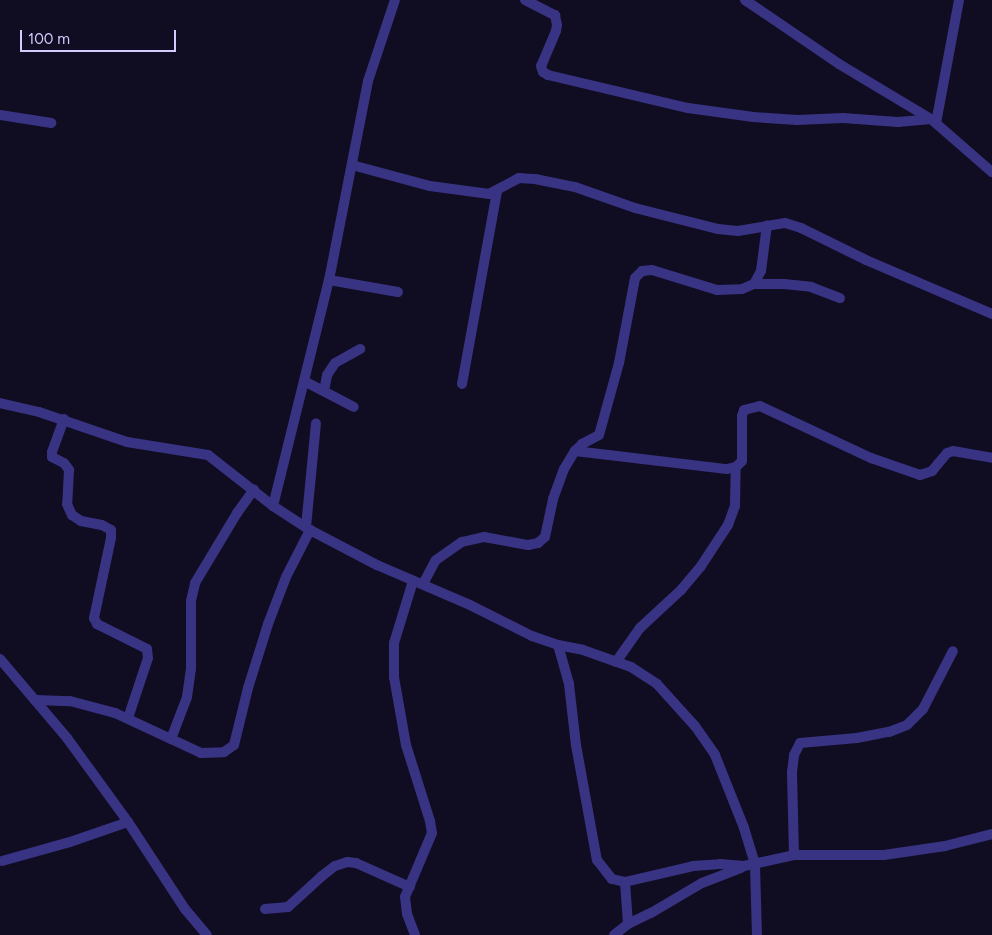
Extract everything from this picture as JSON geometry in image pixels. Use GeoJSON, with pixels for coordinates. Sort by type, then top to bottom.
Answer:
{"type":"FeatureCollection","features":[{"type":"Feature","properties":{"kind":"street"},"geometry":{"type":"LineString","coordinates":[[274,506],[329,280],[368,81],[395,0]]}},
{"type":"Feature","properties":{"kind":"street"},"geometry":{"type":"LineString","coordinates":[[525,0],[555,15],[556,31],[541,66],[542,72],[548,75],[688,108],[753,118],[797,120],[843,118],[898,122],[933,121]]}},
{"type":"Feature","properties":{"kind":"street"},"geometry":{"type":"LineString","coordinates":[[745,0],[839,64],[933,121],[991,171]]}},
{"type":"Feature","properties":{"kind":"street"},"geometry":{"type":"LineString","coordinates":[[933,121],[959,0]]}},
{"type":"Feature","properties":{"kind":"street"},"geometry":{"type":"LineString","coordinates":[[0,115],[51,122]]}},
{"type":"Feature","properties":{"kind":"street"},"geometry":{"type":"LineString","coordinates":[[352,164],[430,186],[489,194],[497,192],[518,178],[535,179],[575,188],[635,208],[718,229],[738,231],[785,223],[801,228],[866,260],[992,314]]}},
{"type":"Feature","properties":{"kind":"street"},"geometry":{"type":"LineString","coordinates":[[462,384],[497,192]]}},
{"type":"Feature","properties":{"kind":"street"},"geometry":{"type":"LineString","coordinates":[[754,284],[761,271],[767,225]]}},
{"type":"Feature","properties":{"kind":"street"},"geometry":{"type":"LineString","coordinates":[[415,935],[407,914],[405,898],[432,833],[406,745],[394,677],[394,643],[418,582],[436,560],[462,542],[484,537],[528,545],[538,544],[545,537],[553,499],[564,469],[574,451],[582,444],[599,435],[620,363],[635,278],[642,272],[652,270],[717,290],[742,289],[754,284],[784,284],[811,287],[840,298]]}},
{"type":"Feature","properties":{"kind":"street"},"geometry":{"type":"LineString","coordinates":[[329,280],[398,292]]}},
{"type":"Feature","properties":{"kind":"street"},"geometry":{"type":"LineString","coordinates":[[324,391],[327,375],[335,363],[360,349]]}},
{"type":"Feature","properties":{"kind":"street"},"geometry":{"type":"LineString","coordinates":[[304,381],[354,407]]}},
{"type":"Feature","properties":{"kind":"street"},"geometry":{"type":"LineString","coordinates":[[0,403],[64,420],[127,442],[208,455],[274,506],[308,528],[377,565],[418,582],[532,636],[558,645],[584,650],[631,667],[657,684],[695,726],[715,755],[744,828],[755,865],[757,935]]}},
{"type":"Feature","properties":{"kind":"street"},"geometry":{"type":"LineString","coordinates":[[574,451],[727,469],[736,467],[742,462],[742,416],[744,410],[752,406],[770,410],[846,448],[920,475],[932,471],[947,453],[953,451],[992,458]]}},
{"type":"Feature","properties":{"kind":"street"},"geometry":{"type":"LineString","coordinates":[[64,420],[52,452],[52,457],[64,463],[69,470],[67,504],[72,515],[81,521],[102,525],[110,530],[111,538],[94,618],[98,624],[147,649],[148,658],[128,718]]}},
{"type":"Feature","properties":{"kind":"street"},"geometry":{"type":"LineString","coordinates":[[35,700],[70,701],[128,718],[201,753],[224,752],[234,745],[248,688],[268,624],[308,528],[316,423]]}},
{"type":"Feature","properties":{"kind":"street"},"geometry":{"type":"LineString","coordinates":[[616,662],[640,628],[681,590],[728,525],[735,506],[736,467]]}},
{"type":"Feature","properties":{"kind":"street"},"geometry":{"type":"LineString","coordinates":[[171,739],[187,697],[191,669],[191,601],[195,583],[244,501],[254,490]]}},
{"type":"Feature","properties":{"kind":"street"},"geometry":{"type":"LineString","coordinates":[[558,645],[568,684],[576,745],[597,860],[612,878],[625,882],[692,866],[720,864],[755,865],[794,855],[884,855],[945,846],[992,834]]}},
{"type":"Feature","properties":{"kind":"street"},"geometry":{"type":"LineString","coordinates":[[794,855],[792,772],[794,755],[800,743],[857,738],[889,732],[907,725],[923,709],[953,651]]}},
{"type":"Feature","properties":{"kind":"street"},"geometry":{"type":"LineString","coordinates":[[0,659],[67,738],[128,822],[185,909],[207,935]]}},
{"type":"Feature","properties":{"kind":"street"},"geometry":{"type":"LineString","coordinates":[[2,861],[70,842],[128,822]]}},
{"type":"Feature","properties":{"kind":"street"},"geometry":{"type":"LineString","coordinates":[[264,909],[288,907],[335,866],[347,862],[356,863],[410,887]]}},
{"type":"Feature","properties":{"kind":"street"},"geometry":{"type":"LineString","coordinates":[[614,935],[628,924],[651,913],[702,883],[744,866]]}},
{"type":"Feature","properties":{"kind":"street"},"geometry":{"type":"LineString","coordinates":[[625,882],[628,924]]}}]}
